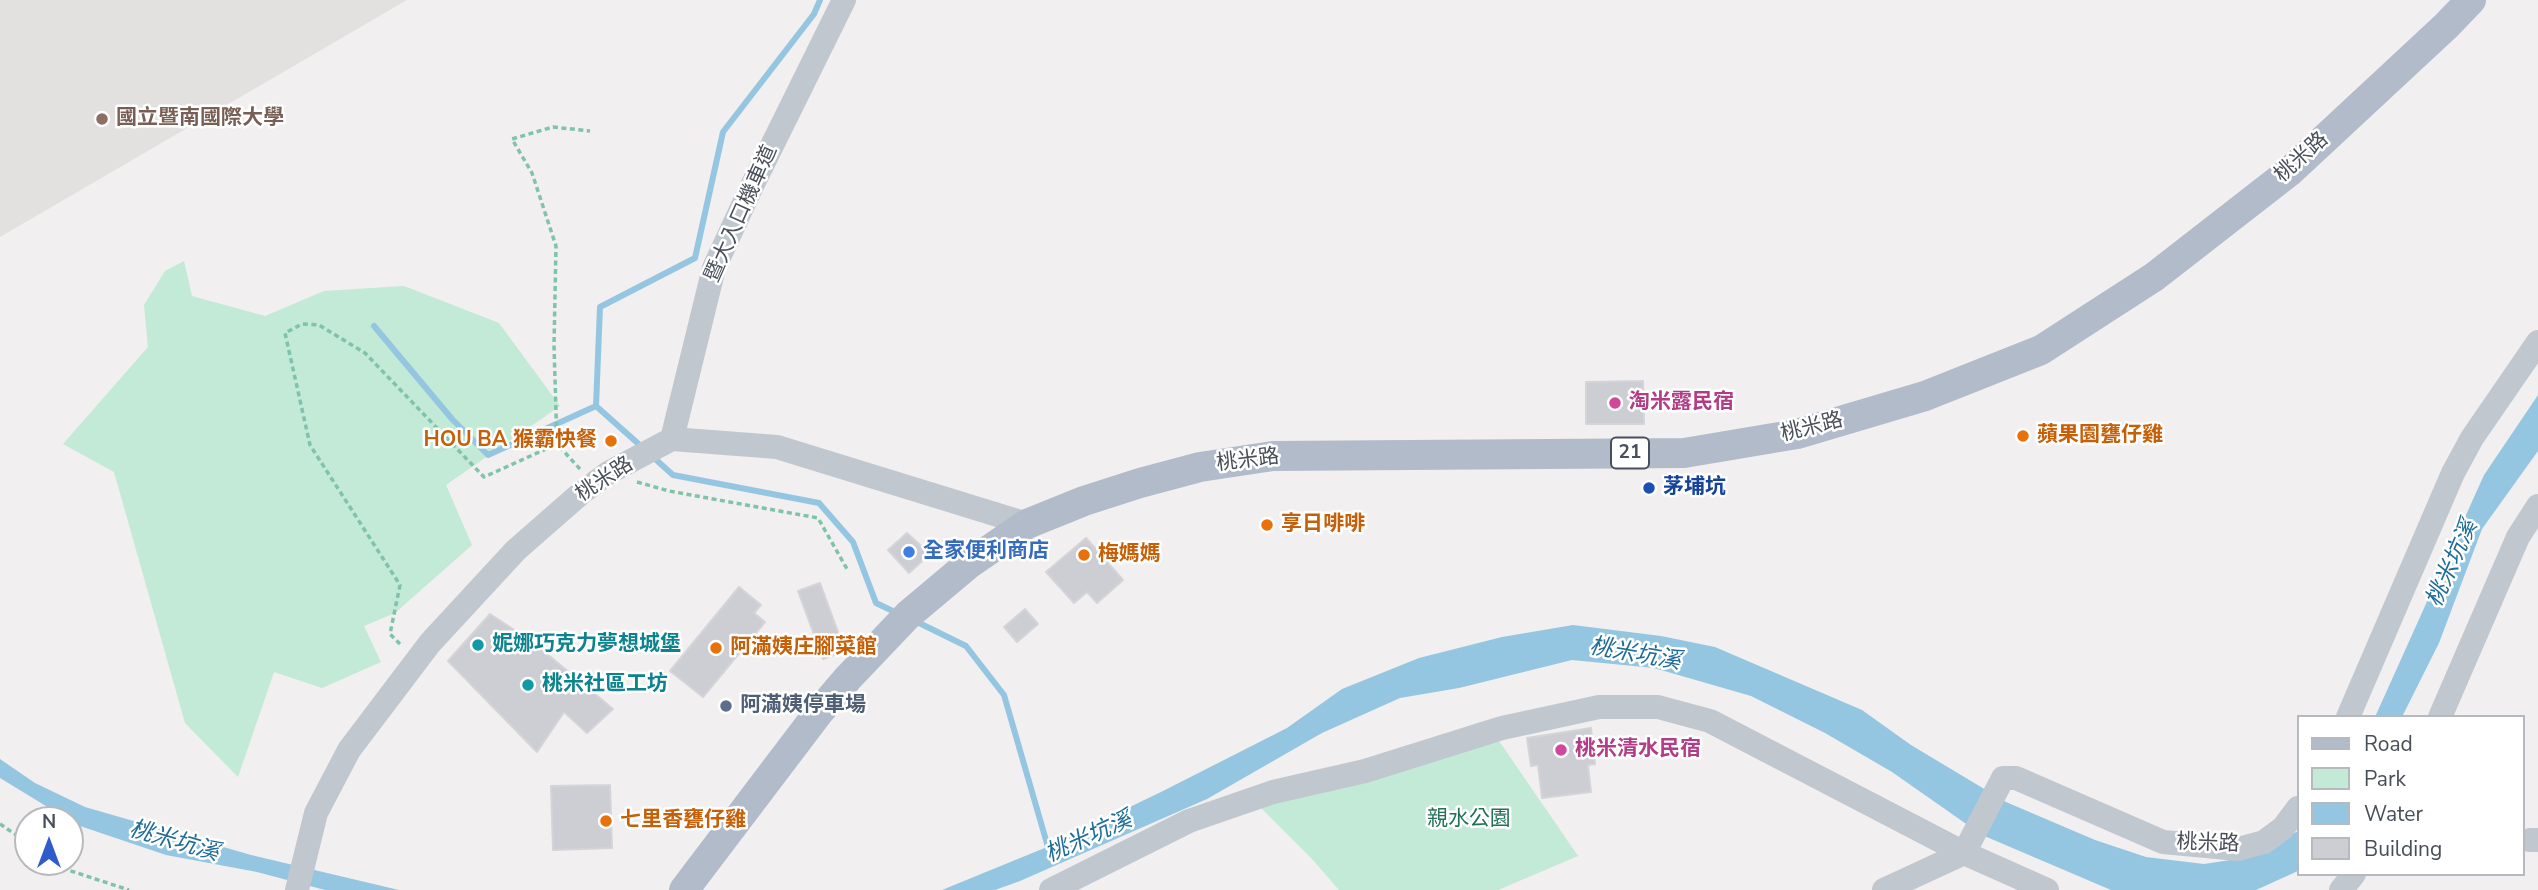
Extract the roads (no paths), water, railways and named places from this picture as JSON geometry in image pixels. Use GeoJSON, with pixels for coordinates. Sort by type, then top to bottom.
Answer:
{"type":"FeatureCollection","features":[{"type":"Feature","properties":{"kind":"main road","name":"桃米路"},"geometry":{"type":"LineString","coordinates":[[684,890],[819,712],[908,615],[970,563],[1027,524],[1084,501],[1140,483],[1200,467],[1273,456],[1684,453],[1797,435],[1926,397],[2040,350],[2154,277],[2290,172],[2471,0]]}},
{"type":"Feature","properties":{"kind":"street","name":"暨大入口機車道"},"geometry":{"type":"LineString","coordinates":[[672,439],[714,268],[844,0]]}},
{"type":"Feature","properties":{"kind":"street"},"geometry":{"type":"LineString","coordinates":[[2349,715],[2452,473],[2472,438],[2538,342]]}},
{"type":"Feature","properties":{"kind":"street","name":"桃米路"},"geometry":{"type":"LineString","coordinates":[[297,890],[316,813],[349,750],[416,661],[516,550],[601,478],[672,439]]}},
{"type":"Feature","properties":{"kind":"street"},"geometry":{"type":"LineString","coordinates":[[672,439],[777,447],[1027,524]]}},
{"type":"Feature","properties":{"kind":"street"},"geometry":{"type":"LineString","coordinates":[[2441,715],[2518,537],[2538,506]]}},
{"type":"Feature","properties":{"kind":"street"},"geometry":{"type":"LineString","coordinates":[[1051,890],[1189,821],[1249,800],[1365,771],[1502,729],[1599,707],[1658,707],[1710,721],[1967,846],[2047,890]]}},
{"type":"Feature","properties":{"kind":"street","name":"桃米路"},"geometry":{"type":"LineString","coordinates":[[1967,846],[2003,778],[2016,778],[2163,842],[2238,849],[2264,842],[2283,828],[2296,811]]}},
{"type":"Feature","properties":{"kind":"street"},"geometry":{"type":"LineString","coordinates":[[1884,890],[1967,846]]}},
{"type":"Feature","properties":{"kind":"water","name":"桃米坑溪"},"geometry":{"type":"Polygon","coordinates":[[[2538,395],[2538,451],[2482,529],[2439,643],[2403,715],[2376,715],[2484,475],[2538,395]]]}},
{"type":"Feature","properties":{"kind":"water","name":"桃米坑溪"},"geometry":{"type":"Polygon","coordinates":[[[1573,625],[1661,636],[1715,647],[1862,710],[1911,745],[2006,802],[2095,840],[2146,857],[2204,864],[2250,857],[2296,832],[2296,872],[2256,890],[2111,890],[1982,835],[1892,772],[1825,733],[1751,696],[1654,668],[1572,660],[1459,688],[1400,698],[1322,733],[1207,799],[1020,881],[995,890],[942,890],[1047,847],[1163,791],[1287,728],[1342,689],[1419,658],[1502,637],[1573,625]]]}},
{"type":"Feature","properties":{"kind":"water"},"geometry":{"type":"Polygon","coordinates":[[[0,759],[35,783],[83,806],[46,806],[0,778],[0,759]]]}},
{"type":"Feature","properties":{"kind":"water","name":"桃米坑溪"},"geometry":{"type":"Polygon","coordinates":[[[84,807],[251,855],[399,890],[325,890],[257,872],[166,855],[84,827],[84,807]]]}},
{"type":"Feature","properties":{"kind":"waterway"},"geometry":{"type":"LineString","coordinates":[[642,447],[596,406],[600,307],[695,258],[723,132],[814,14],[820,0]]}},
{"type":"Feature","properties":{"kind":"waterway"},"geometry":{"type":"LineString","coordinates":[[374,326],[452,419],[488,455],[596,406]]}},
{"type":"Feature","properties":{"kind":"waterway"},"geometry":{"type":"LineString","coordinates":[[653,457],[673,475],[819,503],[853,542],[876,603],[897,613]]}},
{"type":"Feature","properties":{"kind":"waterway","name":"桃米坑溪"},"geometry":{"type":"LineString","coordinates":[[913,620],[966,646],[1004,695],[1050,854]]}},
{"type":"Feature","properties":{"kind":"place","name":"國立暨南國際大學"},"geometry":{"type":"Point","coordinates":[102,119]}},
{"type":"Feature","properties":{"kind":"place","name":"淘米露民宿"},"geometry":{"type":"Point","coordinates":[1615,403]}},
{"type":"Feature","properties":{"kind":"place","name":"蘋果園甕仔雞"},"geometry":{"type":"Point","coordinates":[2023,436]}},
{"type":"Feature","properties":{"kind":"place","name":"HOU BA 猴霸快餐"},"geometry":{"type":"Point","coordinates":[611,441]}},
{"type":"Feature","properties":{"kind":"place","name":"茅埔坑"},"geometry":{"type":"Point","coordinates":[1649,488]}},
{"type":"Feature","properties":{"kind":"place","name":"享日啡啡"},"geometry":{"type":"Point","coordinates":[1267,525]}},
{"type":"Feature","properties":{"kind":"place","name":"全家便利商店"},"geometry":{"type":"Point","coordinates":[909,552]}},
{"type":"Feature","properties":{"kind":"place","name":"梅媽媽"},"geometry":{"type":"Point","coordinates":[1084,555]}},
{"type":"Feature","properties":{"kind":"place","name":"妮娜巧克力夢想城堡"},"geometry":{"type":"Point","coordinates":[478,645]}},
{"type":"Feature","properties":{"kind":"place","name":"阿滿姨庄腳菜館"},"geometry":{"type":"Point","coordinates":[716,648]}},
{"type":"Feature","properties":{"kind":"place","name":"桃米社區工坊"},"geometry":{"type":"Point","coordinates":[528,685]}},
{"type":"Feature","properties":{"kind":"place","name":"阿滿姨停車場"},"geometry":{"type":"Point","coordinates":[726,706]}},
{"type":"Feature","properties":{"kind":"place","name":"桃米清水民宿"},"geometry":{"type":"Point","coordinates":[1561,750]}},
{"type":"Feature","properties":{"kind":"place","name":"七里香甕仔雞"},"geometry":{"type":"Point","coordinates":[606,821]}},
{"type":"Feature","properties":{"kind":"park label","name":"親水公園"},"geometry":{"type":"Point","coordinates":[1469,820]}}]}
